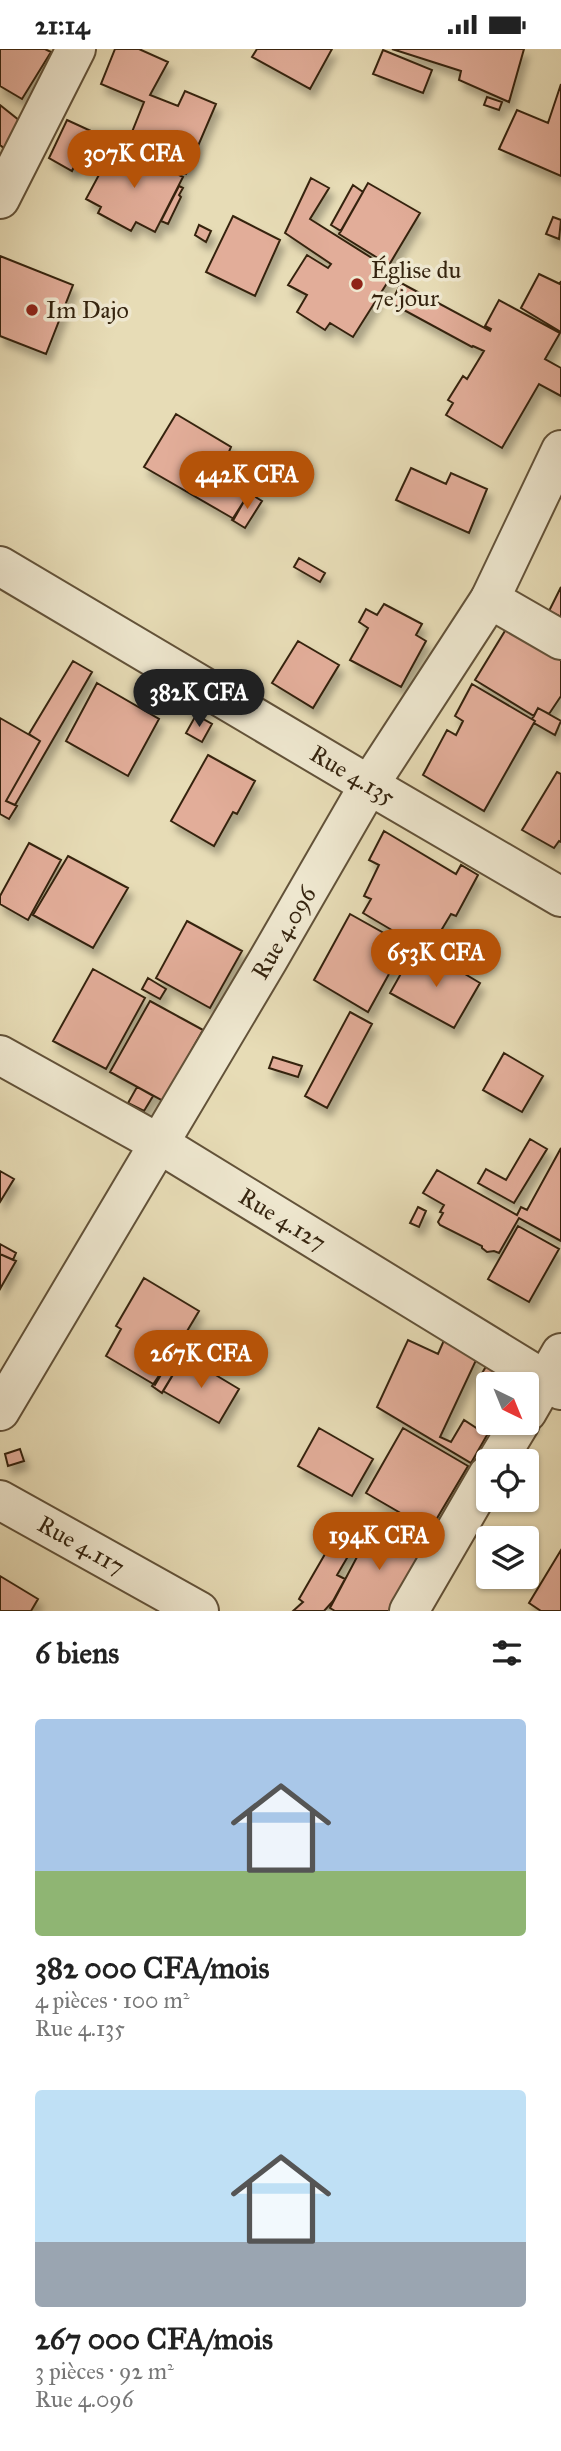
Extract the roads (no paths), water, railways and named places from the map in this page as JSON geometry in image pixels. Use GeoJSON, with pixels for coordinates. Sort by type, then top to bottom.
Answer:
{"type":"FeatureCollection","features":[{"type":"Feature","properties":{"kind":"street"},"geometry":{"type":"LineString","coordinates":[[0,199],[76,49]]}},
{"type":"Feature","properties":{"kind":"street","name":"Rue 4.096"},"geometry":{"type":"LineString","coordinates":[[0,1411],[369,785],[490,599],[561,450]]}},
{"type":"Feature","properties":{"kind":"street","name":"Rue 4.135"},"geometry":{"type":"LineString","coordinates":[[0,566],[561,897]]}},
{"type":"Feature","properties":{"kind":"street"},"geometry":{"type":"LineString","coordinates":[[490,599],[561,640]]}},
{"type":"Feature","properties":{"kind":"street","name":"Rue 4.127"},"geometry":{"type":"LineString","coordinates":[[0,1055],[158,1143],[549,1384]]}},
{"type":"Feature","properties":{"kind":"street"},"geometry":{"type":"LineString","coordinates":[[409,1611],[476,1496]]}},
{"type":"Feature","properties":{"kind":"street","name":"Rue 4.117"},"geometry":{"type":"LineString","coordinates":[[0,1500],[160,1602],[199,1611]]}},
{"type":"Feature","properties":{"kind":"place","name":"Église du 7e jour"},"geometry":{"type":"Point","coordinates":[357,284]}},
{"type":"Feature","properties":{"kind":"place","name":"Im Dajo"},"geometry":{"type":"Point","coordinates":[32,310]}}]}
